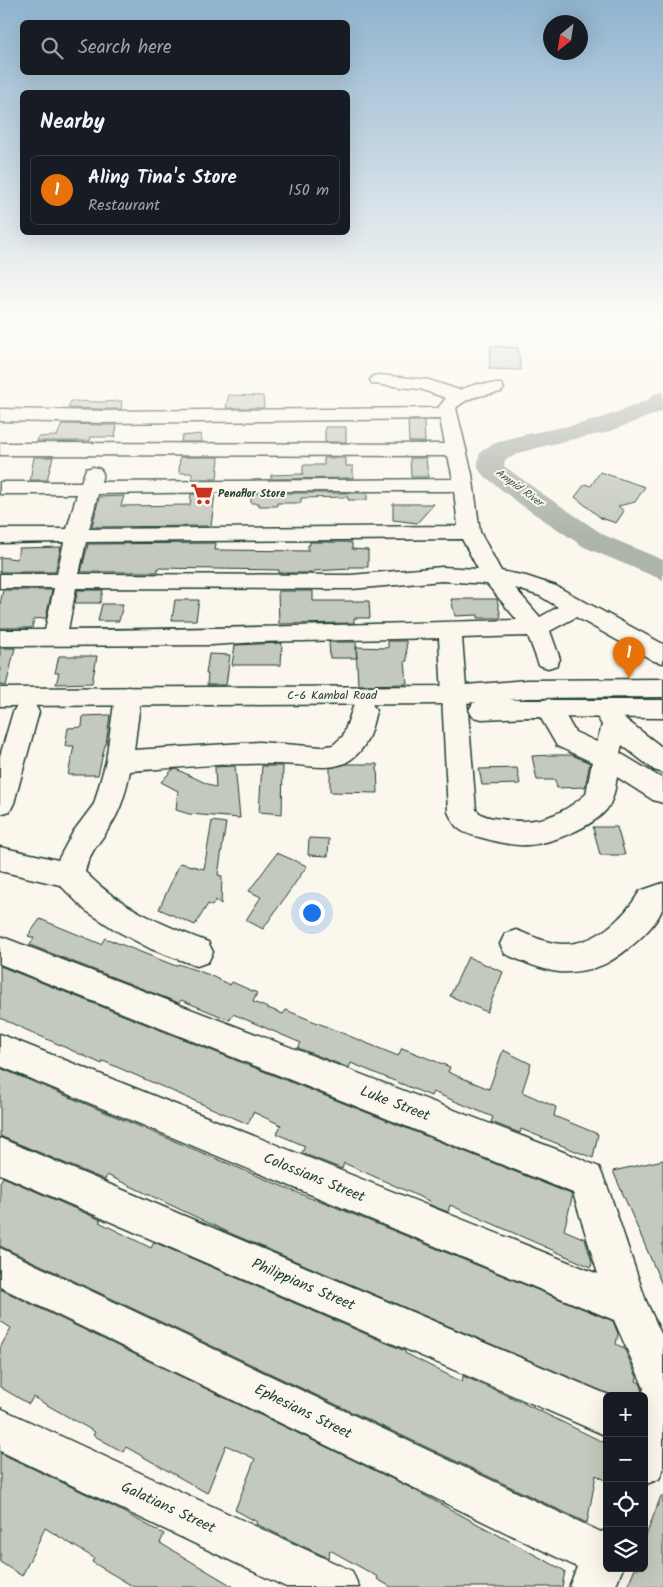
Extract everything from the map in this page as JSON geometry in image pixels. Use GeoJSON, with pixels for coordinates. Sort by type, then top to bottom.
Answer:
{"type":"FeatureCollection","features":[{"type":"Feature","properties":{"kind":"street"},"geometry":{"type":"LineString","coordinates":[[439,390],[452,405],[452,424],[469,532],[493,577],[537,628],[548,659]]}},
{"type":"Feature","properties":{"kind":"street"},"geometry":{"type":"LineString","coordinates":[[0,415],[105,417],[236,416],[452,405],[475,390]]}},
{"type":"Feature","properties":{"kind":"street"},"geometry":{"type":"LineString","coordinates":[[233,450],[236,416]]}},
{"type":"Feature","properties":{"kind":"street"},"geometry":{"type":"LineString","coordinates":[[55,637],[76,536],[99,450],[105,417]]}},
{"type":"Feature","properties":{"kind":"street"},"geometry":{"type":"LineString","coordinates":[[0,449],[456,450]]}},
{"type":"Feature","properties":{"kind":"street"},"geometry":{"type":"LineString","coordinates":[[0,488],[89,489],[381,484],[462,485]]}},
{"type":"Feature","properties":{"kind":"street"},"geometry":{"type":"LineString","coordinates":[[0,536],[469,532]]}},
{"type":"Feature","properties":{"kind":"street"},"geometry":{"type":"LineString","coordinates":[[0,581],[351,582],[442,574],[493,577],[526,582],[548,591],[663,655]]}},
{"type":"Feature","properties":{"kind":"street"},"geometry":{"type":"LineString","coordinates":[[0,638],[212,637],[258,634],[537,628],[576,606]]}},
{"type":"Feature","properties":{"kind":"street"},"geometry":{"type":"LineString","coordinates":[[450,630],[462,812],[469,822],[479,826],[528,835],[548,829],[587,812],[598,802],[600,796],[610,716]]}},
{"type":"Feature","properties":{"kind":"street","name":"C-6 Kambal Road"},"geometry":{"type":"LineString","coordinates":[[0,697],[126,704],[363,711],[454,702],[527,689],[663,688]]}},
{"type":"Feature","properties":{"kind":"street","name":"C-6 Kambal Road"},"geometry":{"type":"LineString","coordinates":[[0,712],[26,712],[126,704],[454,702],[548,708],[610,716],[663,709]]}},
{"type":"Feature","properties":{"kind":"street"},"geometry":{"type":"LineString","coordinates":[[69,875],[73,860],[83,840],[101,818],[108,805],[119,761],[126,704]]}},
{"type":"Feature","properties":{"kind":"street"},"geometry":{"type":"LineString","coordinates":[[548,708],[566,739],[606,757],[663,792]]}},
{"type":"Feature","properties":{"kind":"street"},"geometry":{"type":"LineString","coordinates":[[119,761],[259,752],[321,757],[340,754],[355,742],[363,711]]}},
{"type":"Feature","properties":{"kind":"street"},"geometry":{"type":"LineString","coordinates":[[0,800],[26,712]]}},
{"type":"Feature","properties":{"kind":"street"},"geometry":{"type":"LineString","coordinates":[[610,716],[663,763]]}},
{"type":"Feature","properties":{"kind":"street"},"geometry":{"type":"LineString","coordinates":[[0,859],[69,875],[80,888],[120,917],[175,945],[197,952]]}},
{"type":"Feature","properties":{"kind":"street"},"geometry":{"type":"LineString","coordinates":[[516,944],[534,952],[560,958],[594,954],[625,933],[640,919],[651,900],[663,896]]}},
{"type":"Feature","properties":{"kind":"street","name":"Luke Street"},"geometry":{"type":"LineString","coordinates":[[0,950],[586,1180],[628,1306],[663,1384]]}},
{"type":"Feature","properties":{"kind":"street","name":"Colossians Street"},"geometry":{"type":"LineString","coordinates":[[0,1050],[628,1306]]}},
{"type":"Feature","properties":{"kind":"street","name":"Philippians Street"},"geometry":{"type":"LineString","coordinates":[[0,1156],[603,1413]]}},
{"type":"Feature","properties":{"kind":"street","name":"Ephesians Street"},"geometry":{"type":"LineString","coordinates":[[0,1267],[601,1566]]}},
{"type":"Feature","properties":{"kind":"street"},"geometry":{"type":"LineString","coordinates":[[648,1444],[663,1392]]}},
{"type":"Feature","properties":{"kind":"street","name":"Galatians Street"},"geometry":{"type":"LineString","coordinates":[[0,1430],[336,1587]]}},
{"type":"Feature","properties":{"kind":"building"},"geometry":{"type":"Polygon","coordinates":[[[229,395],[263,396],[264,408],[226,408],[229,395]]]}},
{"type":"Feature","properties":{"kind":"building"},"geometry":{"type":"Polygon","coordinates":[[[71,401],[122,401],[121,409],[105,409],[68,408],[71,401]]]}},
{"type":"Feature","properties":{"kind":"building"},"geometry":{"type":"Polygon","coordinates":[[[408,421],[424,421],[425,442],[409,442],[408,421]]]}},
{"type":"Feature","properties":{"kind":"building"},"geometry":{"type":"Polygon","coordinates":[[[62,424],[117,425],[115,437],[91,437],[90,441],[37,441],[38,437],[57,436],[62,424]]]}},
{"type":"Feature","properties":{"kind":"building"},"geometry":{"type":"Polygon","coordinates":[[[325,427],[346,427],[346,442],[325,442],[325,427]]]}},
{"type":"Feature","properties":{"kind":"building"},"geometry":{"type":"Polygon","coordinates":[[[201,434],[202,442],[181,442],[182,436],[201,434]]]}},
{"type":"Feature","properties":{"kind":"building"},"geometry":{"type":"Polygon","coordinates":[[[34,457],[53,457],[47,480],[30,480],[34,457]]]}},
{"type":"Feature","properties":{"kind":"building"},"geometry":{"type":"Polygon","coordinates":[[[180,457],[219,457],[217,479],[192,479],[192,473],[179,473],[180,457]]]}},
{"type":"Feature","properties":{"kind":"building"},"geometry":{"type":"Polygon","coordinates":[[[324,458],[346,458],[346,466],[353,466],[353,478],[271,479],[271,475],[303,474],[303,465],[324,465],[324,458]]]}},
{"type":"Feature","properties":{"kind":"building"},"geometry":{"type":"Polygon","coordinates":[[[410,458],[426,458],[428,477],[411,477],[410,458]]]}},
{"type":"Feature","properties":{"kind":"building"},"geometry":{"type":"Polygon","coordinates":[[[600,472],[645,487],[635,502],[618,506],[624,511],[616,523],[601,518],[575,497],[585,484],[591,486],[600,472]]]}},
{"type":"Feature","properties":{"kind":"building"},"geometry":{"type":"Polygon","coordinates":[[[251,493],[367,493],[367,500],[348,500],[348,497],[301,498],[301,503],[277,503],[277,506],[259,506],[259,503],[251,503],[251,493]]]}},
{"type":"Feature","properties":{"kind":"building"},"geometry":{"type":"Polygon","coordinates":[[[191,494],[215,494],[211,526],[92,527],[99,497],[124,496],[121,506],[190,505],[191,494]]]}},
{"type":"Feature","properties":{"kind":"building"},"geometry":{"type":"Polygon","coordinates":[[[393,504],[434,504],[417,523],[393,520],[393,504]]]}},
{"type":"Feature","properties":{"kind":"building"},"geometry":{"type":"Polygon","coordinates":[[[310,542],[352,543],[352,549],[368,550],[368,567],[349,567],[350,569],[313,571],[313,573],[279,573],[279,570],[158,568],[158,572],[81,572],[88,544],[216,543],[215,550],[308,551],[310,542]]]}},
{"type":"Feature","properties":{"kind":"building"},"geometry":{"type":"Polygon","coordinates":[[[61,547],[55,572],[0,572],[0,557],[17,559],[19,548],[61,547]]]}},
{"type":"Feature","properties":{"kind":"building"},"geometry":{"type":"Polygon","coordinates":[[[3,590],[52,590],[46,618],[34,619],[32,628],[0,628],[0,604],[3,590]]]}},
{"type":"Feature","properties":{"kind":"building"},"geometry":{"type":"Polygon","coordinates":[[[78,590],[103,590],[100,603],[75,603],[78,590]]]}},
{"type":"Feature","properties":{"kind":"building"},"geometry":{"type":"Polygon","coordinates":[[[278,591],[313,591],[313,601],[369,601],[370,618],[354,618],[354,623],[279,624],[278,591]]]}},
{"type":"Feature","properties":{"kind":"building"},"geometry":{"type":"Polygon","coordinates":[[[451,599],[497,599],[501,618],[478,618],[478,615],[455,616],[451,599]]]}},
{"type":"Feature","properties":{"kind":"building"},"geometry":{"type":"Polygon","coordinates":[[[175,600],[199,600],[196,620],[172,620],[175,600]]]}},
{"type":"Feature","properties":{"kind":"building"},"geometry":{"type":"Polygon","coordinates":[[[102,604],[123,604],[119,621],[98,621],[102,604]]]}},
{"type":"Feature","properties":{"kind":"building"},"geometry":{"type":"Polygon","coordinates":[[[388,641],[406,641],[407,684],[358,685],[356,647],[388,648],[388,641]]]}},
{"type":"Feature","properties":{"kind":"building"},"geometry":{"type":"Polygon","coordinates":[[[329,642],[356,642],[357,658],[330,658],[329,642]]]}},
{"type":"Feature","properties":{"kind":"building"},"geometry":{"type":"Polygon","coordinates":[[[282,643],[281,665],[232,665],[235,645],[282,643]]]}},
{"type":"Feature","properties":{"kind":"building"},"geometry":{"type":"Polygon","coordinates":[[[0,648],[15,648],[6,686],[0,685],[0,648]]]}},
{"type":"Feature","properties":{"kind":"building"},"geometry":{"type":"Polygon","coordinates":[[[209,654],[230,655],[226,685],[207,685],[208,674],[206,674],[209,654]]]}},
{"type":"Feature","properties":{"kind":"building"},"geometry":{"type":"Polygon","coordinates":[[[59,656],[97,656],[92,683],[56,684],[59,673],[55,673],[59,656]]]}},
{"type":"Feature","properties":{"kind":"building"},"geometry":{"type":"Polygon","coordinates":[[[110,715],[106,744],[98,775],[68,775],[74,746],[65,746],[68,728],[82,727],[83,716],[110,715]]]}},
{"type":"Feature","properties":{"kind":"building"},"geometry":{"type":"Polygon","coordinates":[[[572,755],[590,763],[585,787],[557,788],[555,780],[537,780],[532,756],[572,755]]]}},
{"type":"Feature","properties":{"kind":"building"},"geometry":{"type":"Polygon","coordinates":[[[347,764],[377,764],[378,793],[330,792],[330,768],[347,764]]]}},
{"type":"Feature","properties":{"kind":"building"},"geometry":{"type":"Polygon","coordinates":[[[235,766],[240,818],[189,814],[176,810],[178,791],[161,782],[172,770],[176,769],[216,788],[215,767],[235,766]]]}},
{"type":"Feature","properties":{"kind":"building"},"geometry":{"type":"Polygon","coordinates":[[[262,766],[283,766],[282,814],[259,812],[262,766]]]}},
{"type":"Feature","properties":{"kind":"building"},"geometry":{"type":"Polygon","coordinates":[[[517,768],[520,784],[482,785],[479,769],[517,768]]]}},
{"type":"Feature","properties":{"kind":"building"},"geometry":{"type":"Polygon","coordinates":[[[212,821],[226,823],[218,875],[222,876],[221,904],[216,900],[212,906],[208,904],[195,925],[159,909],[180,863],[204,869],[212,821]]]}},
{"type":"Feature","properties":{"kind":"building"},"geometry":{"type":"Polygon","coordinates":[[[593,827],[617,827],[625,855],[600,855],[593,827]]]}},
{"type":"Feature","properties":{"kind":"building"},"geometry":{"type":"Polygon","coordinates":[[[309,838],[329,839],[328,856],[308,855],[309,838]]]}},
{"type":"Feature","properties":{"kind":"building"},"geometry":{"type":"Polygon","coordinates":[[[277,853],[307,866],[263,929],[246,920],[261,897],[249,891],[277,853]]]}},
{"type":"Feature","properties":{"kind":"building"},"geometry":{"type":"Polygon","coordinates":[[[40,919],[101,944],[105,938],[176,966],[178,964],[207,974],[230,985],[232,982],[257,993],[253,1002],[283,1014],[286,1010],[398,1056],[402,1048],[450,1067],[448,1072],[489,1089],[503,1050],[531,1064],[522,1092],[556,1107],[554,1116],[598,1134],[593,1158],[521,1129],[520,1133],[491,1122],[493,1117],[433,1092],[431,1096],[351,1063],[349,1068],[298,1048],[301,1043],[233,1014],[230,1020],[181,1000],[179,1003],[30,945],[34,938],[28,936],[40,919]]]}},
{"type":"Feature","properties":{"kind":"building"},"geometry":{"type":"Polygon","coordinates":[[[468,957],[503,972],[487,1012],[450,996],[468,957]]]}},
{"type":"Feature","properties":{"kind":"building"},"geometry":{"type":"Polygon","coordinates":[[[0,966],[571,1194],[572,1198],[564,1230],[585,1239],[592,1262],[591,1267],[450,1205],[448,1212],[428,1204],[429,1201],[344,1163],[342,1169],[302,1153],[305,1146],[277,1134],[281,1125],[253,1112],[248,1124],[103,1061],[102,1064],[0,1018],[0,966]]]}},
{"type":"Feature","properties":{"kind":"building"},"geometry":{"type":"Polygon","coordinates":[[[0,1068],[315,1200],[613,1321],[618,1334],[616,1344],[624,1348],[637,1377],[636,1381],[640,1383],[642,1388],[641,1392],[604,1392],[232,1234],[107,1175],[105,1180],[0,1136],[0,1068]]]}},
{"type":"Feature","properties":{"kind":"building"},"geometry":{"type":"Polygon","coordinates":[[[663,1160],[663,1287],[613,1171],[663,1160]]]}},
{"type":"Feature","properties":{"kind":"building"},"geometry":{"type":"Polygon","coordinates":[[[3,1177],[101,1220],[99,1222],[151,1248],[154,1242],[405,1351],[405,1353],[462,1382],[463,1376],[511,1397],[603,1442],[603,1479],[596,1475],[587,1523],[0,1246],[0,1182],[3,1177]]]}},
{"type":"Feature","properties":{"kind":"building"},"geometry":{"type":"Polygon","coordinates":[[[0,1289],[407,1486],[565,1571],[562,1587],[391,1587],[377,1579],[378,1577],[330,1550],[328,1558],[256,1524],[257,1522],[235,1510],[255,1459],[226,1445],[207,1493],[126,1447],[123,1452],[93,1435],[95,1432],[33,1397],[29,1404],[0,1387],[0,1348],[11,1328],[0,1321],[0,1289]]]}},
{"type":"Feature","properties":{"kind":"building"},"geometry":{"type":"Polygon","coordinates":[[[0,1453],[114,1507],[164,1534],[160,1543],[234,1587],[134,1587],[92,1562],[94,1558],[45,1528],[22,1576],[0,1562],[0,1453]]]}},
{"type":"Feature","properties":{"kind":"building"},"geometry":{"type":"Polygon","coordinates":[[[661,1496],[663,1496],[663,1587],[627,1587],[633,1572],[648,1572],[648,1530],[661,1496]]]}},
{"type":"Feature","properties":{"kind":"waterway","name":"Ampid River"},"geometry":{"type":"LineString","coordinates":[[663,399],[657,405],[596,428],[562,434],[513,447],[492,456],[491,468],[527,496],[594,541],[663,571]]}},
{"type":"Feature","properties":{"kind":"place","name":"Penaflor Store"},"geometry":{"type":"Point","coordinates":[202,494]}},
{"type":"Feature","properties":{"kind":"place","name":"Aling Tina's Store"},"geometry":{"type":"Point","coordinates":[629,678]}}]}
